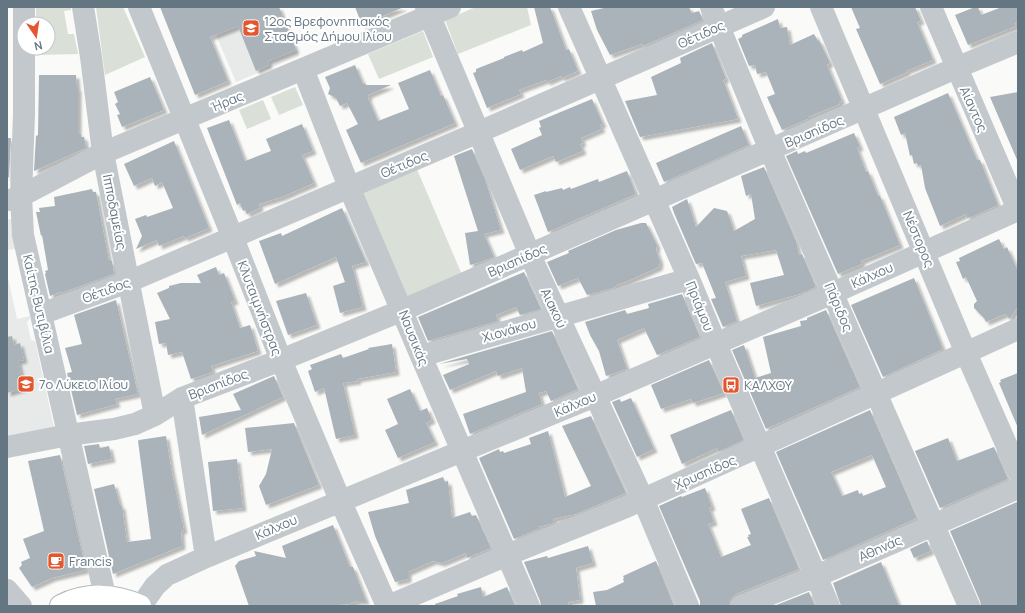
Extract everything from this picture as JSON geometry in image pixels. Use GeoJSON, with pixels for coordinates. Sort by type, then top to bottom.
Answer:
{"type":"FeatureCollection","features":[{"type":"Feature","properties":{"kind":"main road"},"geometry":{"type":"LineString","coordinates":[[61,606],[80,599],[105,596],[118,598],[140,606]]}},
{"type":"Feature","properties":{"kind":"street","name":"Καίτης Βυτιβίλια"},"geometry":{"type":"LineString","coordinates":[[24,7],[16,113],[14,199],[105,596]]}},
{"type":"Feature","properties":{"kind":"street","name":"Ιπποδαμείας"},"geometry":{"type":"LineString","coordinates":[[83,7],[103,153],[155,415]]}},
{"type":"Feature","properties":{"kind":"street","name":"Κλυταιμνήστρας"},"geometry":{"type":"LineString","coordinates":[[140,7],[281,360],[340,500],[387,606]]}},
{"type":"Feature","properties":{"kind":"street","name":"Ήρας"},"geometry":{"type":"LineString","coordinates":[[14,199],[103,153],[303,69],[428,12],[450,7]]}},
{"type":"Feature","properties":{"kind":"street","name":"Πριάμου"},"geometry":{"type":"LineString","coordinates":[[569,7],[689,279],[760,447],[830,606]]}},
{"type":"Feature","properties":{"kind":"street","name":"Θέτιδος"},"geometry":{"type":"LineString","coordinates":[[41,314],[128,282],[479,132],[601,78],[715,16],[764,7]]}},
{"type":"Feature","properties":{"kind":"street","name":"Νέστορος"},"geometry":{"type":"LineString","coordinates":[[821,7],[966,353],[1018,471]]}},
{"type":"Feature","properties":{"kind":"street","name":"Αίαντος"},"geometry":{"type":"LineString","coordinates":[[931,7],[1018,210]]}},
{"type":"Feature","properties":{"kind":"street","name":"Αιακού"},"geometry":{"type":"LineString","coordinates":[[428,12],[530,255],[643,499],[688,606]]}},
{"type":"Feature","properties":{"kind":"street","name":"Πάριδος"},"geometry":{"type":"LineString","coordinates":[[715,16],[770,150],[969,606]]}},
{"type":"Feature","properties":{"kind":"street","name":"Βρισηίδος"},"geometry":{"type":"LineString","coordinates":[[7,446],[68,434],[114,429],[135,424],[155,415],[182,398],[281,360],[403,310],[1018,42]]}},
{"type":"Feature","properties":{"kind":"street","name":"Ναυσικάς"},"geometry":{"type":"LineString","coordinates":[[303,69],[350,187],[403,310],[421,356],[529,606]]}},
{"type":"Feature","properties":{"kind":"street","name":"Κάλχου"},"geometry":{"type":"LineString","coordinates":[[140,606],[167,575],[206,557],[340,500],[595,396],[1018,210]]}},
{"type":"Feature","properties":{"kind":"street","name":"Χιονάκου"},"geometry":{"type":"LineString","coordinates":[[421,356],[689,279]]}},
{"type":"Feature","properties":{"kind":"street","name":"Χρυσηίδος"},"geometry":{"type":"LineString","coordinates":[[387,606],[643,499],[1018,330]]}},
{"type":"Feature","properties":{"kind":"street"},"geometry":{"type":"LineString","coordinates":[[182,398],[206,557]]}},
{"type":"Feature","properties":{"kind":"street","name":"Αθηνάς"},"geometry":{"type":"LineString","coordinates":[[741,606],[816,576],[1018,488]]}},
{"type":"Feature","properties":{"kind":"street"},"geometry":{"type":"LineString","coordinates":[[7,590],[21,606]]}},
{"type":"Feature","properties":{"kind":"shaded area"},"geometry":{"type":"Polygon","coordinates":[[[36,7],[71,7],[71,10],[64,11],[68,34],[74,34],[78,54],[56,55],[56,16],[36,16],[36,7]]]}},
{"type":"Feature","properties":{"kind":"shaded area"},"geometry":{"type":"Polygon","coordinates":[[[96,7],[123,7],[145,57],[105,75],[96,7]]]}},
{"type":"Feature","properties":{"kind":"shaded area","name":"12ος Βρεφονηπιακός Σταθμός Δήμου Ιλίου"},"geometry":{"type":"Polygon","coordinates":[[[204,7],[279,7],[299,56],[236,82],[204,7]]]}},
{"type":"Feature","properties":{"kind":"shaded area"},"geometry":{"type":"Polygon","coordinates":[[[476,7],[527,7],[531,25],[458,54],[445,20],[476,7]]]}},
{"type":"Feature","properties":{"kind":"shaded area"},"geometry":{"type":"Polygon","coordinates":[[[423,31],[433,57],[379,79],[368,54],[423,31]]]}},
{"type":"Feature","properties":{"kind":"shaded area"},"geometry":{"type":"Polygon","coordinates":[[[295,87],[303,105],[279,115],[271,97],[295,87]]]}},
{"type":"Feature","properties":{"kind":"shaded area"},"geometry":{"type":"Polygon","coordinates":[[[263,100],[271,119],[247,129],[239,110],[263,100]]]}},
{"type":"Feature","properties":{"kind":"shaded area"},"geometry":{"type":"Polygon","coordinates":[[[416,167],[463,277],[406,301],[358,192],[416,167]]]}},
{"type":"Feature","properties":{"kind":"shaded area"},"geometry":{"type":"Polygon","coordinates":[[[13,218],[15,249],[7,250],[7,220],[13,218]]]}},
{"type":"Feature","properties":{"kind":"shaded area","name":"7ο Λύκειο Ιλίου"},"geometry":{"type":"Polygon","coordinates":[[[7,273],[17,319],[30,316],[30,319],[27,322],[31,340],[35,341],[54,427],[7,436],[7,273]]]}},
{"type":"Feature","properties":{"kind":"building"},"geometry":{"type":"Polygon","coordinates":[[[160,7],[279,7],[296,50],[268,61],[269,65],[256,71],[238,26],[210,37],[228,81],[195,95],[160,7]]]}},
{"type":"Feature","properties":{"kind":"building"},"geometry":{"type":"Polygon","coordinates":[[[355,7],[404,7],[362,25],[355,7]]]}},
{"type":"Feature","properties":{"kind":"building"},"geometry":{"type":"Polygon","coordinates":[[[534,7],[550,7],[566,50],[569,49],[578,71],[562,78],[561,76],[547,82],[546,80],[519,90],[521,94],[487,108],[473,73],[476,72],[476,69],[504,57],[522,50],[523,52],[543,43],[534,7]]]}},
{"type":"Feature","properties":{"kind":"building"},"geometry":{"type":"Polygon","coordinates":[[[608,7],[689,7],[692,13],[699,11],[703,20],[643,46],[642,44],[610,55],[597,30],[591,11],[608,7]]]}},
{"type":"Feature","properties":{"kind":"building"},"geometry":{"type":"Polygon","coordinates":[[[851,7],[915,7],[921,21],[917,22],[933,60],[880,84],[856,29],[860,28],[851,7]]]}},
{"type":"Feature","properties":{"kind":"building"},"geometry":{"type":"Polygon","coordinates":[[[978,7],[981,15],[1002,7],[1018,7],[1018,22],[1015,23],[1016,26],[968,45],[955,15],[978,7]]]}},
{"type":"Feature","properties":{"kind":"building"},"geometry":{"type":"Polygon","coordinates":[[[778,19],[780,28],[787,27],[790,45],[814,34],[818,41],[819,40],[830,63],[827,65],[842,101],[839,102],[840,104],[808,117],[808,119],[782,130],[767,97],[775,94],[766,72],[757,74],[755,65],[749,66],[738,39],[742,37],[742,35],[778,19]]]}},
{"type":"Feature","properties":{"kind":"building"},"geometry":{"type":"Polygon","coordinates":[[[712,43],[726,79],[723,80],[738,119],[640,137],[625,101],[657,95],[651,77],[681,63],[680,58],[712,43]]]}},
{"type":"Feature","properties":{"kind":"building"},"geometry":{"type":"Polygon","coordinates":[[[355,65],[363,84],[391,85],[368,95],[378,121],[409,109],[398,83],[430,70],[455,123],[361,163],[346,130],[358,124],[347,103],[340,106],[336,98],[328,94],[330,88],[325,77],[355,65]]]}},
{"type":"Feature","properties":{"kind":"building"},"geometry":{"type":"Polygon","coordinates":[[[39,75],[76,75],[78,88],[78,134],[81,134],[81,137],[84,137],[86,148],[34,171],[36,136],[38,135],[39,75]]]}},
{"type":"Feature","properties":{"kind":"building"},"geometry":{"type":"Polygon","coordinates":[[[150,77],[164,110],[122,127],[117,115],[120,114],[115,104],[118,102],[114,92],[150,77]]]}},
{"type":"Feature","properties":{"kind":"building"},"geometry":{"type":"Polygon","coordinates":[[[1018,92],[1018,162],[990,97],[1018,92]]]}},
{"type":"Feature","properties":{"kind":"building"},"geometry":{"type":"Polygon","coordinates":[[[948,93],[977,160],[980,160],[998,205],[967,218],[966,214],[940,226],[925,188],[921,165],[918,166],[917,163],[914,164],[912,155],[910,156],[905,133],[901,135],[894,117],[948,93]]]}},
{"type":"Feature","properties":{"kind":"building"},"geometry":{"type":"Polygon","coordinates":[[[592,99],[603,124],[600,125],[602,129],[581,138],[583,143],[580,144],[583,151],[556,162],[553,156],[520,170],[511,149],[542,135],[539,128],[541,127],[539,121],[592,99]]]}},
{"type":"Feature","properties":{"kind":"building"},"geometry":{"type":"Polygon","coordinates":[[[229,120],[245,161],[271,151],[266,139],[302,124],[313,151],[302,155],[314,183],[282,197],[259,204],[260,208],[247,214],[245,210],[243,211],[240,203],[237,205],[207,128],[229,120]]]}},
{"type":"Feature","properties":{"kind":"building"},"geometry":{"type":"Polygon","coordinates":[[[741,126],[749,145],[664,182],[656,163],[741,126]]]}},
{"type":"Feature","properties":{"kind":"building"},"geometry":{"type":"Polygon","coordinates":[[[854,133],[860,147],[857,148],[866,172],[868,171],[878,196],[880,196],[900,245],[861,261],[862,264],[838,274],[786,156],[797,151],[798,154],[805,151],[806,153],[854,133]]]}},
{"type":"Feature","properties":{"kind":"building"},"geometry":{"type":"Polygon","coordinates":[[[7,138],[11,138],[9,177],[7,178],[7,138]]]}},
{"type":"Feature","properties":{"kind":"building"},"geometry":{"type":"Polygon","coordinates":[[[174,141],[209,228],[185,238],[184,236],[159,246],[157,240],[136,249],[142,236],[135,219],[146,215],[147,217],[173,208],[162,182],[155,186],[152,178],[134,186],[124,164],[174,141]]]}},
{"type":"Feature","properties":{"kind":"building"},"geometry":{"type":"Polygon","coordinates":[[[472,149],[485,179],[501,230],[484,234],[494,257],[470,265],[465,233],[478,231],[454,156],[472,149]]]}},
{"type":"Feature","properties":{"kind":"building"},"geometry":{"type":"Polygon","coordinates":[[[764,167],[796,241],[799,255],[802,254],[816,287],[800,294],[756,306],[750,283],[784,275],[776,250],[741,256],[746,276],[725,282],[737,321],[723,327],[711,299],[716,298],[702,263],[696,264],[672,207],[687,199],[696,227],[714,208],[727,211],[734,231],[755,219],[751,194],[746,196],[741,176],[764,167]]]}},
{"type":"Feature","properties":{"kind":"building"},"geometry":{"type":"Polygon","coordinates":[[[627,171],[636,194],[548,232],[534,195],[562,188],[563,190],[570,187],[571,189],[598,179],[599,182],[627,171]]]}},
{"type":"Feature","properties":{"kind":"building"},"geometry":{"type":"Polygon","coordinates":[[[92,189],[93,192],[96,192],[109,261],[112,261],[114,274],[50,296],[45,274],[45,271],[48,270],[42,235],[41,236],[36,212],[40,212],[39,208],[55,206],[54,197],[92,189]]]}},
{"type":"Feature","properties":{"kind":"building"},"geometry":{"type":"Polygon","coordinates":[[[342,208],[366,262],[352,266],[363,307],[340,313],[333,286],[345,282],[336,257],[275,284],[259,241],[281,233],[282,236],[342,208]]]}},
{"type":"Feature","properties":{"kind":"building"},"geometry":{"type":"Polygon","coordinates":[[[646,223],[657,245],[656,250],[660,261],[659,267],[616,285],[613,288],[587,295],[578,278],[558,286],[547,262],[616,230],[646,223]]]}},
{"type":"Feature","properties":{"kind":"building"},"geometry":{"type":"Polygon","coordinates":[[[999,239],[1004,249],[1007,247],[1018,271],[1018,306],[1010,319],[1005,314],[986,322],[974,308],[974,304],[977,301],[966,277],[963,279],[956,262],[960,261],[959,258],[999,239]]]}},
{"type":"Feature","properties":{"kind":"building"},"geometry":{"type":"Polygon","coordinates":[[[216,267],[219,275],[224,273],[235,301],[231,302],[240,328],[250,325],[258,351],[211,366],[213,372],[191,379],[182,352],[168,355],[166,343],[159,344],[155,322],[170,319],[157,293],[169,288],[169,286],[181,283],[201,283],[197,275],[216,267]]]}},
{"type":"Feature","properties":{"kind":"building"},"geometry":{"type":"Polygon","coordinates":[[[524,272],[541,309],[520,315],[516,307],[496,315],[498,321],[428,341],[418,317],[524,272]]]}},
{"type":"Feature","properties":{"kind":"building"},"geometry":{"type":"Polygon","coordinates":[[[914,278],[943,349],[883,377],[851,305],[914,278]]]}},
{"type":"Feature","properties":{"kind":"building"},"geometry":{"type":"Polygon","coordinates":[[[306,293],[317,325],[288,335],[276,301],[306,293]]]}},
{"type":"Feature","properties":{"kind":"building"},"geometry":{"type":"Polygon","coordinates":[[[682,294],[700,337],[657,355],[644,328],[617,340],[627,369],[606,376],[599,351],[585,322],[625,310],[627,314],[649,308],[648,304],[682,294]]]}},
{"type":"Feature","properties":{"kind":"building"},"geometry":{"type":"Polygon","coordinates":[[[116,300],[138,394],[115,399],[117,404],[77,415],[67,373],[72,372],[65,348],[82,344],[74,315],[116,300]]]}},
{"type":"Feature","properties":{"kind":"building"},"geometry":{"type":"Polygon","coordinates":[[[826,310],[860,387],[766,429],[732,350],[744,345],[755,378],[771,373],[763,337],[801,326],[800,321],[807,320],[807,318],[826,310]]]}},
{"type":"Feature","properties":{"kind":"building"},"geometry":{"type":"Polygon","coordinates":[[[552,331],[578,389],[551,401],[546,391],[539,393],[542,404],[470,434],[463,414],[526,392],[522,368],[498,376],[496,371],[450,390],[443,375],[469,364],[467,359],[439,364],[552,331]]]}},
{"type":"Feature","properties":{"kind":"building"},"geometry":{"type":"Polygon","coordinates":[[[12,336],[14,345],[20,343],[24,360],[18,361],[24,388],[7,393],[7,337],[12,336]]]}},
{"type":"Feature","properties":{"kind":"building"},"geometry":{"type":"Polygon","coordinates":[[[392,344],[396,372],[343,383],[355,435],[336,439],[324,388],[315,392],[308,371],[312,369],[310,365],[341,354],[343,358],[369,349],[368,348],[392,344]]]}},
{"type":"Feature","properties":{"kind":"building"},"geometry":{"type":"Polygon","coordinates":[[[709,360],[724,393],[693,403],[691,399],[661,409],[651,385],[709,360]]]}},
{"type":"Feature","properties":{"kind":"building"},"geometry":{"type":"Polygon","coordinates":[[[1018,373],[1018,428],[999,383],[1001,382],[1000,380],[1018,373]]]}},
{"type":"Feature","properties":{"kind":"building"},"geometry":{"type":"Polygon","coordinates":[[[274,376],[283,397],[202,435],[199,417],[241,410],[233,394],[274,376]]]}},
{"type":"Feature","properties":{"kind":"building"},"geometry":{"type":"Polygon","coordinates":[[[410,389],[420,411],[427,408],[432,420],[426,423],[435,442],[398,458],[385,430],[398,424],[387,399],[410,389]]]}},
{"type":"Feature","properties":{"kind":"building"},"geometry":{"type":"Polygon","coordinates":[[[631,398],[654,449],[637,457],[612,402],[620,399],[621,402],[631,398]]]}},
{"type":"Feature","properties":{"kind":"building"},"geometry":{"type":"Polygon","coordinates":[[[731,410],[744,440],[718,452],[717,448],[682,464],[670,435],[731,410]]]}},
{"type":"Feature","properties":{"kind":"building"},"geometry":{"type":"Polygon","coordinates":[[[870,410],[917,518],[823,560],[776,452],[870,410]],[[872,455],[831,472],[842,496],[858,490],[859,494],[862,493],[863,496],[886,487],[872,455]]]}},
{"type":"Feature","properties":{"kind":"building"},"geometry":{"type":"Polygon","coordinates":[[[591,416],[626,493],[576,514],[553,519],[554,523],[538,527],[538,529],[514,539],[479,458],[499,449],[500,452],[503,451],[504,453],[531,444],[529,438],[548,431],[565,497],[591,486],[562,426],[591,416]]]}},
{"type":"Feature","properties":{"kind":"building"},"geometry":{"type":"Polygon","coordinates":[[[294,423],[319,485],[266,505],[259,486],[266,474],[272,449],[248,452],[245,428],[294,423]]]}},
{"type":"Feature","properties":{"kind":"building"},"geometry":{"type":"Polygon","coordinates":[[[166,436],[184,530],[181,531],[182,546],[113,574],[94,489],[114,484],[120,505],[122,506],[127,542],[151,539],[138,441],[166,436]]]}},
{"type":"Feature","properties":{"kind":"building"},"geometry":{"type":"Polygon","coordinates":[[[948,438],[957,461],[994,447],[1008,479],[940,508],[915,451],[948,438]]]}},
{"type":"Feature","properties":{"kind":"building"},"geometry":{"type":"Polygon","coordinates":[[[99,444],[100,448],[109,446],[112,459],[88,464],[84,446],[99,444]]]}},
{"type":"Feature","properties":{"kind":"building"},"geometry":{"type":"Polygon","coordinates":[[[60,455],[86,570],[52,578],[32,587],[19,568],[22,565],[21,562],[30,558],[23,539],[44,531],[28,461],[60,455]]]}},
{"type":"Feature","properties":{"kind":"building"},"geometry":{"type":"Polygon","coordinates":[[[237,459],[243,508],[213,511],[208,462],[237,459]]]}},
{"type":"Feature","properties":{"kind":"building"},"geometry":{"type":"Polygon","coordinates":[[[443,477],[445,482],[448,481],[452,518],[470,512],[472,516],[476,515],[491,548],[467,558],[466,553],[442,563],[433,561],[408,572],[408,579],[395,582],[375,536],[368,512],[409,503],[406,490],[443,477]]]}},
{"type":"Feature","properties":{"kind":"building"},"geometry":{"type":"Polygon","coordinates":[[[705,488],[712,507],[709,508],[714,522],[708,524],[721,557],[751,545],[747,537],[751,534],[741,509],[769,498],[799,569],[736,594],[731,599],[729,606],[700,606],[700,601],[659,506],[681,496],[682,497],[705,488]]]}},
{"type":"Feature","properties":{"kind":"building"},"geometry":{"type":"Polygon","coordinates":[[[1017,502],[1018,606],[981,606],[950,531],[1017,502]]]}},
{"type":"Feature","properties":{"kind":"building"},"geometry":{"type":"Polygon","coordinates":[[[333,525],[350,567],[353,567],[366,601],[326,606],[249,606],[235,566],[239,561],[256,556],[254,551],[286,558],[282,546],[333,525]]]}},
{"type":"Feature","properties":{"kind":"building"},"geometry":{"type":"Polygon","coordinates":[[[927,541],[931,551],[914,558],[910,549],[927,541]]]}},
{"type":"Feature","properties":{"kind":"building"},"geometry":{"type":"Polygon","coordinates":[[[588,546],[593,563],[576,568],[580,600],[568,602],[569,606],[541,606],[524,562],[547,556],[548,558],[588,546]]]}},
{"type":"Feature","properties":{"kind":"building"},"geometry":{"type":"Polygon","coordinates":[[[656,561],[674,606],[596,606],[593,592],[607,590],[624,582],[623,576],[656,561]]]}},
{"type":"Feature","properties":{"kind":"building"},"geometry":{"type":"Polygon","coordinates":[[[881,562],[899,606],[841,606],[833,583],[881,562]]]}},
{"type":"Feature","properties":{"kind":"building"},"geometry":{"type":"Polygon","coordinates":[[[481,587],[483,597],[507,587],[515,606],[435,606],[435,604],[458,596],[457,594],[481,587]]]}},
{"type":"Feature","properties":{"kind":"building"},"geometry":{"type":"Polygon","coordinates":[[[809,592],[815,606],[774,606],[809,592]]]}},
{"type":"Feature","properties":{"kind":"place","name":"12ος Βρεφονηπιακός Σταθμός Δήμου Ιλίου"},"geometry":{"type":"Point","coordinates":[251,28]}},
{"type":"Feature","properties":{"kind":"place","name":"7ο Λύκειο Ιλίου"},"geometry":{"type":"Point","coordinates":[26,384]}},
{"type":"Feature","properties":{"kind":"place","name":"ΚΑΛΧΟΥ"},"geometry":{"type":"Point","coordinates":[731,385]}},
{"type":"Feature","properties":{"kind":"place","name":"Francis"},"geometry":{"type":"Point","coordinates":[56,561]}}]}
